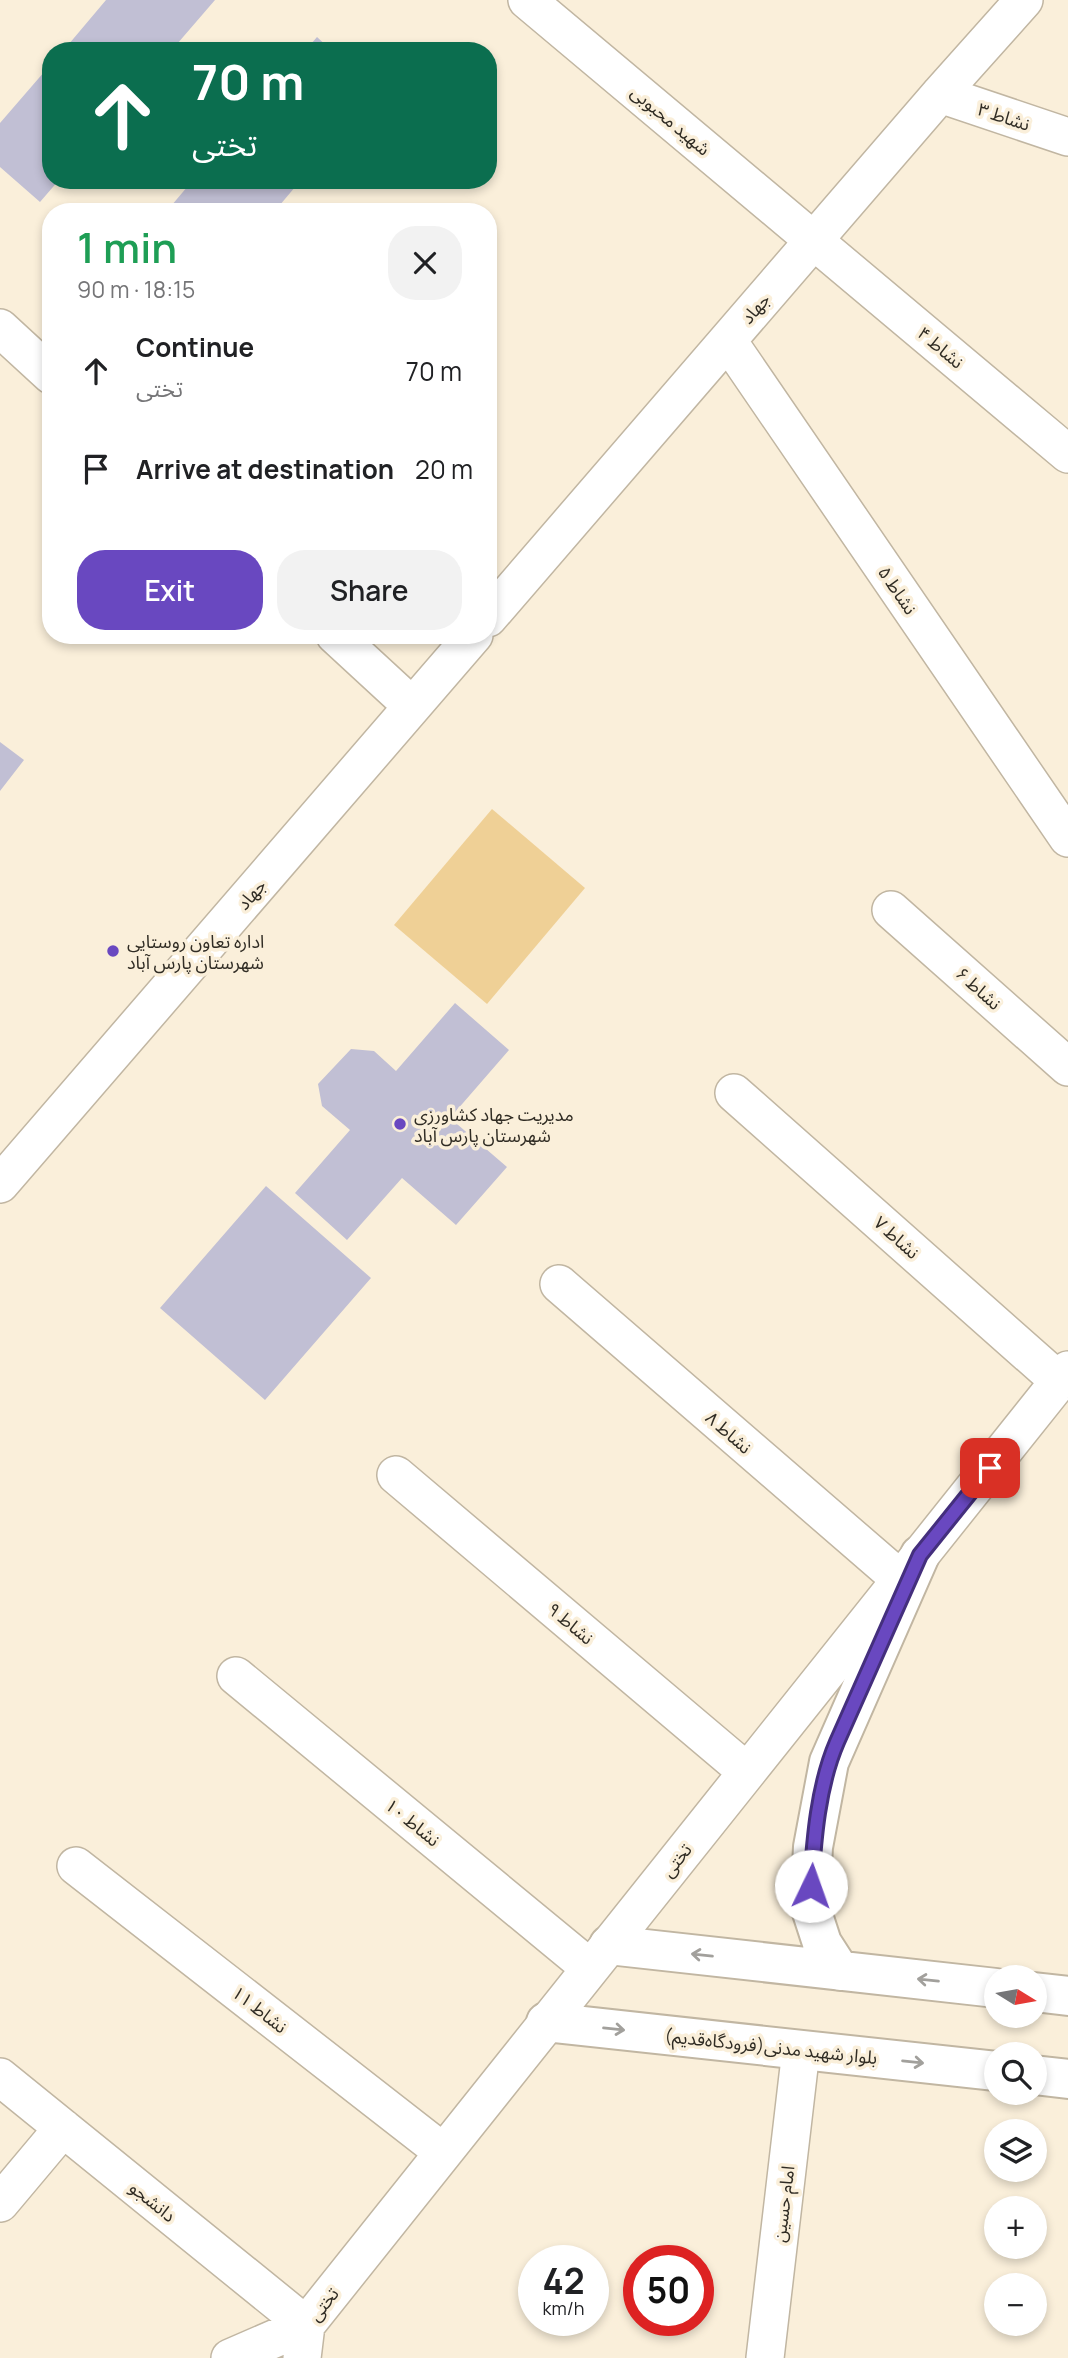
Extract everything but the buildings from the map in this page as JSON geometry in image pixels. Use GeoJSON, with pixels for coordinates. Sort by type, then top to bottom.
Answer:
{"type":"FeatureCollection","features":[{"type":"Feature","properties":{"kind":"main road"},"geometry":{"type":"LineString","coordinates":[[840,1971],[822,1943],[810,1906],[813,1847],[829,1762],[910,1567]]}},
{"type":"Feature","properties":{"kind":"main road"},"geometry":{"type":"LineString","coordinates":[[599,1956],[840,1971],[984,1987]]}},
{"type":"Feature","properties":{"kind":"main road"},"geometry":{"type":"LineString","coordinates":[[1047,1994],[1068,1996]]}},
{"type":"Feature","properties":{"kind":"main road","name":"بلوار شهید مدنی(فرودگاه‌قدیم)"},"geometry":{"type":"LineString","coordinates":[[546,2022],[984,2070]]}},
{"type":"Feature","properties":{"kind":"main road"},"geometry":{"type":"LineString","coordinates":[[1047,2077],[1068,2079]]}},
{"type":"Feature","properties":{"kind":"street","name":"شهید محبوبی"},"geometry":{"type":"LineString","coordinates":[[527,0],[814,240]]}},
{"type":"Feature","properties":{"kind":"street","name":"جهاد"},"geometry":{"type":"LineString","coordinates":[[497,608],[1024,0]]}},
{"type":"Feature","properties":{"kind":"street","name":"نشاط ۳"},"geometry":{"type":"LineString","coordinates":[[940,94],[1068,137]]}},
{"type":"Feature","properties":{"kind":"street","name":"نشاط ۴"},"geometry":{"type":"LineString","coordinates":[[814,240],[1068,454]]}},
{"type":"Feature","properties":{"kind":"street"},"geometry":{"type":"LineString","coordinates":[[1,331],[42,367]]}},
{"type":"Feature","properties":{"kind":"street","name":"نشاط ۵"},"geometry":{"type":"LineString","coordinates":[[727,341],[1068,838]]}},
{"type":"Feature","properties":{"kind":"street"},"geometry":{"type":"LineString","coordinates":[[345,644],[412,706]]}},
{"type":"Feature","properties":{"kind":"street","name":"جهاد"},"geometry":{"type":"LineString","coordinates":[[0,1184],[466,644]]}},
{"type":"Feature","properties":{"kind":"street","name":"نشاط ۶"},"geometry":{"type":"LineString","coordinates":[[891,910],[1068,1067]]}},
{"type":"Feature","properties":{"kind":"street","name":"نشاط ۷"},"geometry":{"type":"LineString","coordinates":[[734,1093],[1064,1376]]}},
{"type":"Feature","properties":{"kind":"street","name":"نشاط ۸"},"geometry":{"type":"LineString","coordinates":[[559,1284],[910,1567]]}},
{"type":"Feature","properties":{"kind":"street","name":"تختی"},"geometry":{"type":"LineString","coordinates":[[304,2341],[443,2152],[1064,1376]]}},
{"type":"Feature","properties":{"kind":"street","name":"نشاط ۹"},"geometry":{"type":"LineString","coordinates":[[396,1475],[746,1771]]}},
{"type":"Feature","properties":{"kind":"street","name":"نشاط ۱۰"},"geometry":{"type":"LineString","coordinates":[[236,1676],[599,1956]]}},
{"type":"Feature","properties":{"kind":"street","name":"نشاط ۱۱"},"geometry":{"type":"LineString","coordinates":[[76,1866],[443,2152]]}},
{"type":"Feature","properties":{"kind":"street","name":"امام حسین"},"geometry":{"type":"LineString","coordinates":[[765,2358],[801,2050]]}},
{"type":"Feature","properties":{"kind":"street","name":"دانشجو"},"geometry":{"type":"LineString","coordinates":[[0,2077],[63,2128],[304,2341]]}},
{"type":"Feature","properties":{"kind":"street"},"geometry":{"type":"LineString","coordinates":[[0,2203],[63,2128]]}},
{"type":"Feature","properties":{"kind":"street"},"geometry":{"type":"LineString","coordinates":[[230,2358],[304,2341]]}},
{"type":"Feature","properties":{"kind":"shaded area"},"geometry":{"type":"Polygon","coordinates":[[[492,809],[585,888],[487,1004],[394,925],[492,809]]]}},
{"type":"Feature","properties":{"kind":"place","name":"اداره تعاون روستایی شهرستان پارس آباد"},"geometry":{"type":"Point","coordinates":[113,951]}},
{"type":"Feature","properties":{"kind":"place","name":"مدیریت جهاد کشاورزی شهرستان پارس آباد"},"geometry":{"type":"Point","coordinates":[400,1124]}},
{"type":"Feature","properties":{"kind":"route"},"geometry":{"type":"LineString","coordinates":[[811,1886],[813,1847],[829,1762],[863,1681],[920,1555],[990,1468]]}}]}
